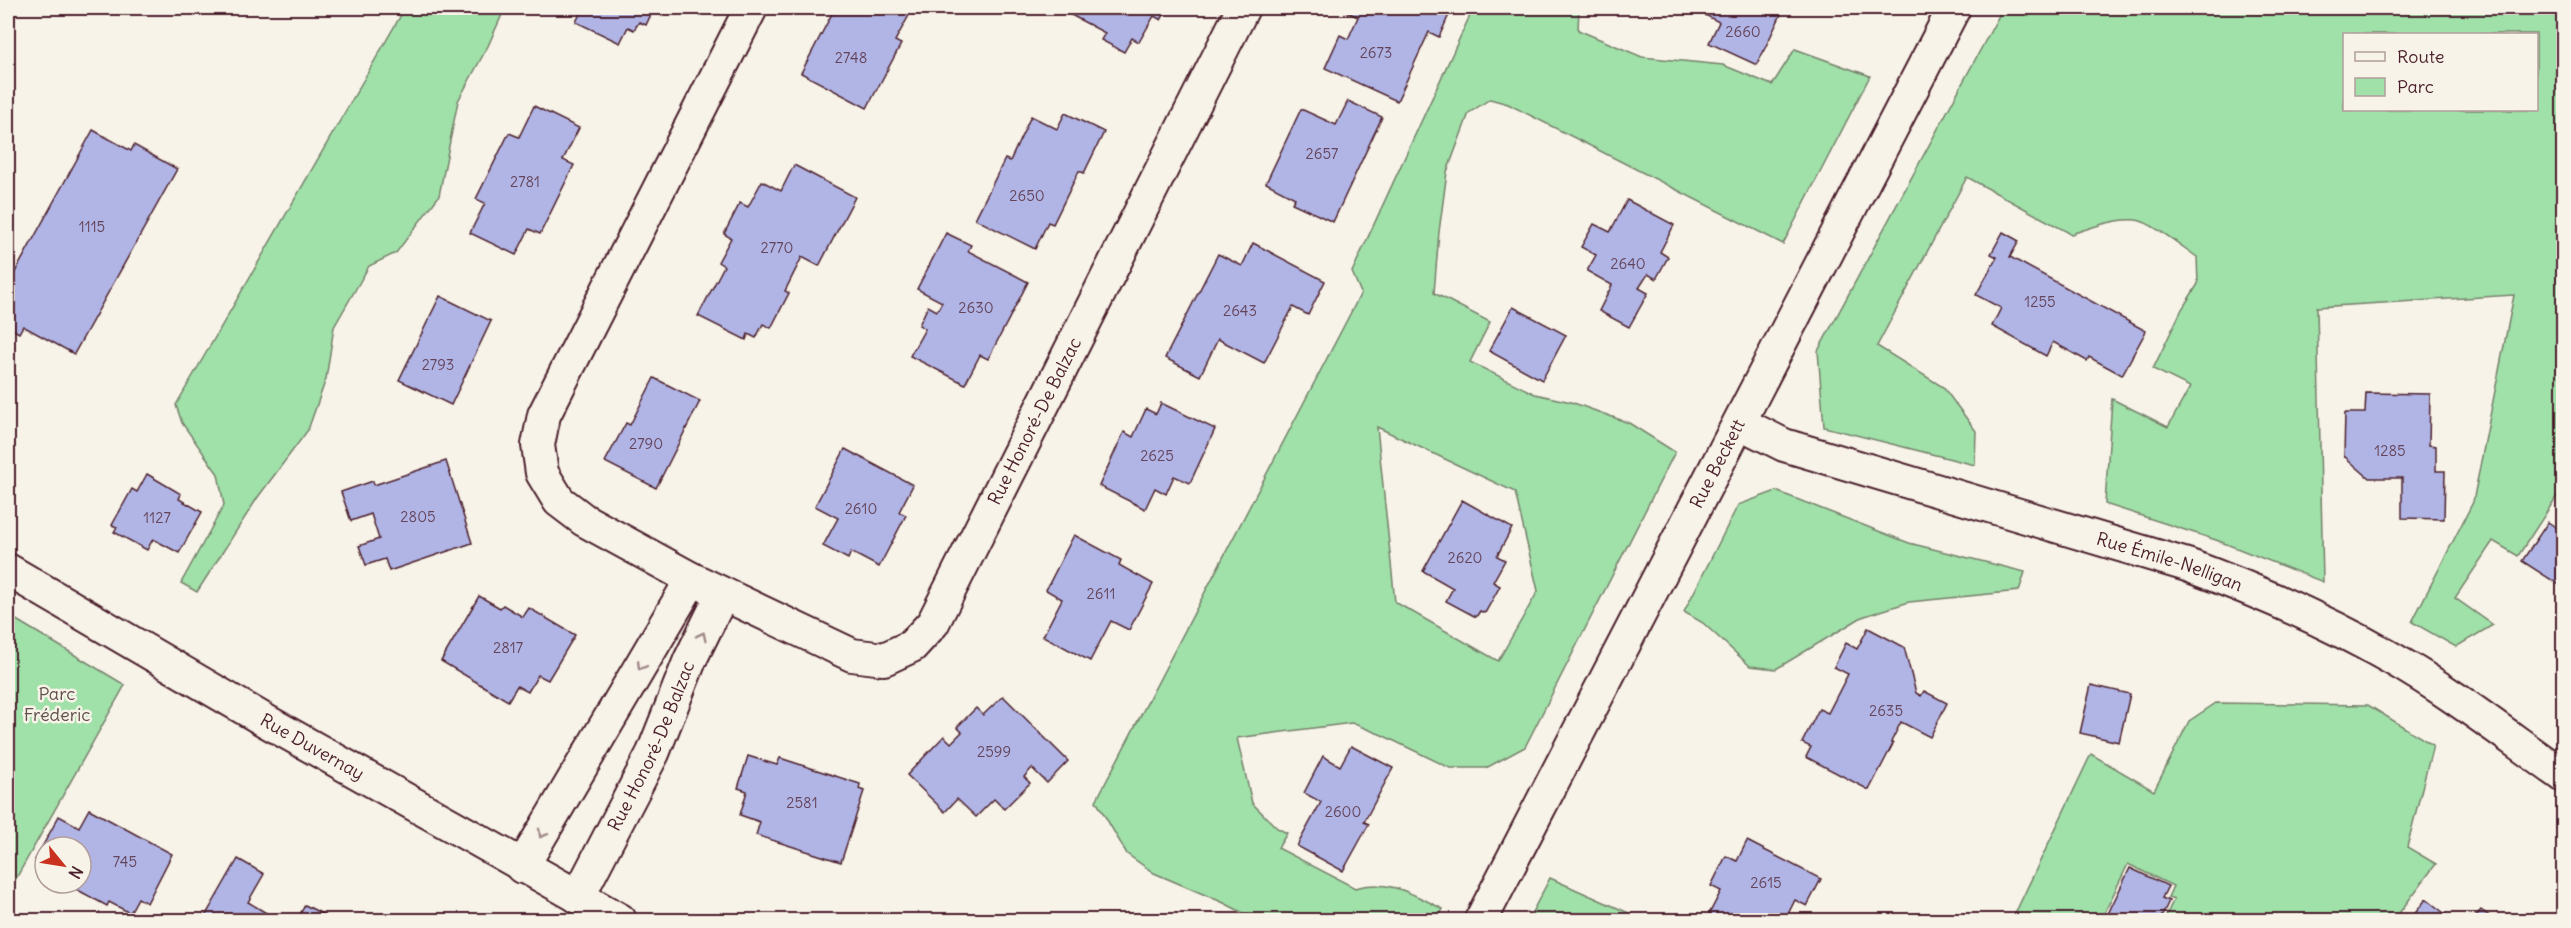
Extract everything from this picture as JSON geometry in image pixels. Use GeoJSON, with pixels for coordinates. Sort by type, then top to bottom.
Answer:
{"type":"FeatureCollection","features":[{"type":"Feature","properties":{"kind":"street","name":"Rue Honoré-De Balzac"},"geometry":{"type":"LineString","coordinates":[[751,8],[544,415],[538,445],[542,473],[559,501],[584,520],[692,579],[852,655],[884,659],[912,646],[933,623],[1243,8]]}},
{"type":"Feature","properties":{"kind":"street","name":"Rue Beckett"},"geometry":{"type":"LineString","coordinates":[[1481,921],[1954,8]]}},
{"type":"Feature","properties":{"kind":"street","name":"Rue Émile-Nelligan"},"geometry":{"type":"LineString","coordinates":[[1740,423],[1784,445],[2176,562],[2251,588],[2325,622],[2392,658],[2564,776]]}},
{"type":"Feature","properties":{"kind":"street","name":"Rue Duvernay"},"geometry":{"type":"LineString","coordinates":[[8,570],[522,867],[620,921]]}},
{"type":"Feature","properties":{"kind":"street"},"geometry":{"type":"LineString","coordinates":[[522,867],[692,579]]}},
{"type":"Feature","properties":{"kind":"street","name":"Rue Honoré-De Balzac"},"geometry":{"type":"LineString","coordinates":[[578,897],[653,753],[690,660],[722,595]]}},
{"type":"Feature","properties":{"kind":"green space"},"geometry":{"type":"Polygon","coordinates":[[[405,8],[505,8],[488,46],[458,101],[439,196],[396,253],[369,266],[334,327],[326,379],[308,430],[258,497],[197,592],[181,583],[224,505],[218,474],[182,423],[176,405],[405,8]]]}},
{"type":"Feature","properties":{"kind":"green space"},"geometry":{"type":"Polygon","coordinates":[[[1579,8],[1578,30],[1642,57],[1723,65],[1772,85],[1795,49],[1870,76],[1783,244],[1508,104],[1490,99],[1469,113],[1447,172],[1434,293],[1490,322],[1470,362],[1535,394],[1571,402],[1629,423],[1675,452],[1525,747],[1486,768],[1450,768],[1352,723],[1237,738],[1252,803],[1277,828],[1287,833],[1278,848],[1355,888],[1367,885],[1390,887],[1443,909],[1437,920],[1257,920],[1154,873],[1127,854],[1096,801],[1361,293],[1352,272],[1473,9],[1579,8]],[[1377,427],[1395,602],[1498,661],[1538,591],[1515,492],[1377,427]]]}},
{"type":"Feature","properties":{"kind":"green space"},"geometry":{"type":"Polygon","coordinates":[[[2003,8],[2563,8],[2563,487],[2518,556],[2493,541],[2455,598],[2493,625],[2456,647],[2412,622],[2473,502],[2514,295],[2317,307],[2323,582],[2216,540],[2105,504],[2112,399],[2168,427],[2190,387],[2153,369],[2182,309],[2198,284],[2197,257],[2150,225],[2136,220],[2120,220],[2071,234],[1967,177],[1877,346],[1943,387],[1976,431],[1975,465],[1824,427],[1818,351],[2003,8]]]}},
{"type":"Feature","properties":{"kind":"green space"},"geometry":{"type":"Polygon","coordinates":[[[1776,491],[1909,543],[2025,572],[2019,591],[1909,602],[1862,617],[1776,669],[1750,666],[1703,623],[1684,612],[1738,505],[1776,491]]]}},
{"type":"Feature","properties":{"kind":"green space","name":"Parc Fréderic"},"geometry":{"type":"Polygon","coordinates":[[[8,615],[125,685],[41,835],[33,835],[33,848],[8,891],[8,615]]]}},
{"type":"Feature","properties":{"kind":"green space"},"geometry":{"type":"Polygon","coordinates":[[[2216,703],[2368,705],[2433,745],[2407,847],[2436,864],[2394,920],[2164,920],[2174,899],[2168,897],[2173,886],[2128,864],[2101,920],[2012,920],[2091,754],[2154,791],[2189,721],[2216,703]]]}},
{"type":"Feature","properties":{"kind":"green space"},"geometry":{"type":"Polygon","coordinates":[[[1550,878],[1640,918],[1645,920],[1528,920],[1550,878]]]}},
{"type":"Feature","properties":{"kind":"building"},"geometry":{"type":"Polygon","coordinates":[[[583,8],[654,8],[646,25],[639,22],[634,30],[628,27],[620,43],[576,22],[583,8]]]}},
{"type":"Feature","properties":{"kind":"building"},"geometry":{"type":"Polygon","coordinates":[[[835,8],[913,8],[895,41],[901,44],[867,108],[801,73],[835,8]]]}},
{"type":"Feature","properties":{"kind":"building"},"geometry":{"type":"Polygon","coordinates":[[[1058,8],[1168,8],[1161,20],[1154,16],[1139,42],[1132,38],[1124,52],[1101,40],[1105,33],[1058,8]]]}},
{"type":"Feature","properties":{"kind":"building"},"geometry":{"type":"Polygon","coordinates":[[[1338,8],[1452,8],[1439,37],[1429,32],[1397,101],[1325,68],[1340,35],[1348,39],[1358,17],[1338,8]]]}},
{"type":"Feature","properties":{"kind":"building"},"geometry":{"type":"Polygon","coordinates":[[[1706,8],[1784,8],[1757,65],[1709,43],[1719,22],[1703,14],[1706,8]]]}},
{"type":"Feature","properties":{"kind":"building"},"geometry":{"type":"Polygon","coordinates":[[[1348,101],[1382,117],[1333,222],[1292,203],[1295,198],[1266,183],[1301,109],[1336,125],[1348,101]]]}},
{"type":"Feature","properties":{"kind":"building"},"geometry":{"type":"Polygon","coordinates":[[[534,106],[579,128],[563,160],[574,165],[540,234],[529,229],[516,255],[470,233],[485,203],[476,199],[509,133],[519,137],[534,106]]]}},
{"type":"Feature","properties":{"kind":"building"},"geometry":{"type":"Polygon","coordinates":[[[1065,113],[1104,132],[1084,173],[1079,171],[1053,224],[1048,222],[1035,249],[975,219],[1005,159],[1010,161],[1031,116],[1057,129],[1065,113]]]}},
{"type":"Feature","properties":{"kind":"building"},"geometry":{"type":"Polygon","coordinates":[[[93,130],[131,151],[134,145],[177,169],[74,354],[23,326],[19,333],[8,327],[8,285],[93,130]]]}},
{"type":"Feature","properties":{"kind":"building"},"geometry":{"type":"Polygon","coordinates":[[[794,165],[855,197],[819,266],[802,257],[785,291],[789,293],[771,328],[763,324],[756,338],[748,334],[746,340],[698,316],[724,266],[718,262],[731,238],[724,234],[740,203],[748,207],[762,181],[781,191],[794,165]]]}},
{"type":"Feature","properties":{"kind":"building"},"geometry":{"type":"Polygon","coordinates":[[[1627,200],[1674,225],[1660,252],[1668,257],[1656,279],[1648,274],[1639,288],[1648,293],[1629,327],[1599,311],[1612,285],[1587,271],[1596,255],[1581,247],[1594,224],[1610,232],[1627,200]]]}},
{"type":"Feature","properties":{"kind":"building"},"geometry":{"type":"Polygon","coordinates":[[[2003,232],[2019,241],[2010,257],[2146,331],[2122,375],[2089,357],[2087,361],[2053,342],[2046,356],[1992,326],[2001,308],[1976,295],[1997,257],[1991,254],[2003,232]]]}},
{"type":"Feature","properties":{"kind":"building"},"geometry":{"type":"Polygon","coordinates":[[[946,233],[971,245],[968,251],[1028,282],[988,359],[980,355],[965,384],[910,356],[925,329],[919,325],[928,306],[937,311],[942,302],[917,289],[946,233]]]}},
{"type":"Feature","properties":{"kind":"building"},"geometry":{"type":"Polygon","coordinates":[[[1253,243],[1325,281],[1308,315],[1293,307],[1264,363],[1218,339],[1200,376],[1165,358],[1218,254],[1242,266],[1253,243]]]}},
{"type":"Feature","properties":{"kind":"building"},"geometry":{"type":"Polygon","coordinates":[[[440,296],[491,321],[451,405],[399,380],[440,296]]]}},
{"type":"Feature","properties":{"kind":"building"},"geometry":{"type":"Polygon","coordinates":[[[1513,307],[1566,335],[1542,380],[1489,351],[1513,307]]]}},
{"type":"Feature","properties":{"kind":"building"},"geometry":{"type":"Polygon","coordinates":[[[654,378],[700,401],[656,488],[605,462],[626,423],[630,425],[654,378]]]}},
{"type":"Feature","properties":{"kind":"building"},"geometry":{"type":"Polygon","coordinates":[[[2366,393],[2430,394],[2429,445],[2436,446],[2436,471],[2445,471],[2444,519],[2402,518],[2402,478],[2369,478],[2344,456],[2345,413],[2365,413],[2366,393]]]}},
{"type":"Feature","properties":{"kind":"building"},"geometry":{"type":"Polygon","coordinates":[[[1161,403],[1215,429],[1190,483],[1174,476],[1166,494],[1155,488],[1145,509],[1099,486],[1124,432],[1133,437],[1146,409],[1156,414],[1161,403]]]}},
{"type":"Feature","properties":{"kind":"building"},"geometry":{"type":"Polygon","coordinates":[[[845,449],[913,485],[899,512],[906,515],[879,567],[851,552],[848,559],[823,546],[838,518],[815,506],[845,449]]]}},
{"type":"Feature","properties":{"kind":"building"},"geometry":{"type":"Polygon","coordinates":[[[446,461],[472,543],[389,571],[385,559],[366,565],[359,546],[379,539],[371,514],[351,521],[341,492],[373,481],[374,485],[446,461]]]}},
{"type":"Feature","properties":{"kind":"building"},"geometry":{"type":"Polygon","coordinates":[[[147,474],[181,494],[179,499],[202,512],[179,553],[153,539],[147,550],[114,532],[117,527],[112,525],[132,489],[137,492],[147,474]]]}},
{"type":"Feature","properties":{"kind":"building"},"geometry":{"type":"Polygon","coordinates":[[[1462,500],[1512,528],[1497,556],[1505,560],[1493,582],[1500,586],[1485,613],[1480,611],[1476,617],[1446,601],[1453,588],[1423,571],[1462,500]]]}},
{"type":"Feature","properties":{"kind":"building"},"geometry":{"type":"Polygon","coordinates":[[[2548,522],[2564,533],[2564,588],[2522,561],[2548,522]]]}},
{"type":"Feature","properties":{"kind":"building"},"geometry":{"type":"Polygon","coordinates":[[[1074,535],[1121,560],[1119,565],[1153,584],[1129,630],[1111,621],[1090,661],[1043,636],[1062,599],[1046,590],[1074,535]]]}},
{"type":"Feature","properties":{"kind":"building"},"geometry":{"type":"Polygon","coordinates":[[[479,596],[500,608],[503,605],[523,617],[529,608],[575,635],[548,680],[538,675],[528,692],[517,686],[508,701],[441,661],[479,596]]]}},
{"type":"Feature","properties":{"kind":"building"},"geometry":{"type":"Polygon","coordinates":[[[1868,628],[1904,647],[1916,693],[1921,696],[1924,691],[1947,703],[1930,737],[1901,722],[1891,742],[1893,744],[1869,790],[1806,757],[1811,747],[1802,743],[1819,709],[1828,713],[1848,674],[1834,667],[1846,643],[1857,649],[1868,628]]]}},
{"type":"Feature","properties":{"kind":"building"},"geometry":{"type":"Polygon","coordinates":[[[2091,685],[2130,694],[2119,742],[2080,733],[2091,685]]]}},
{"type":"Feature","properties":{"kind":"building"},"geometry":{"type":"Polygon","coordinates":[[[1003,696],[1068,761],[1047,783],[1032,768],[1024,777],[1030,783],[1004,809],[994,799],[976,817],[957,799],[945,812],[907,775],[944,736],[951,743],[962,732],[957,727],[976,708],[983,715],[1003,696]]]}},
{"type":"Feature","properties":{"kind":"building"},"geometry":{"type":"Polygon","coordinates":[[[1351,746],[1393,768],[1364,822],[1369,824],[1343,871],[1297,846],[1321,802],[1304,793],[1323,756],[1340,766],[1351,746]]]}},
{"type":"Feature","properties":{"kind":"building"},"geometry":{"type":"Polygon","coordinates":[[[748,756],[777,765],[780,758],[860,784],[859,789],[864,791],[841,862],[756,835],[760,822],[740,815],[747,791],[738,788],[748,756]]]}},
{"type":"Feature","properties":{"kind":"building"},"geometry":{"type":"Polygon","coordinates":[[[89,809],[172,854],[147,903],[138,898],[130,913],[109,902],[107,906],[87,895],[93,895],[93,835],[49,835],[59,816],[79,827],[89,809]]]}},
{"type":"Feature","properties":{"kind":"building"},"geometry":{"type":"Polygon","coordinates":[[[1747,841],[1821,879],[1807,906],[1795,900],[1785,920],[1706,920],[1721,891],[1711,886],[1726,856],[1737,861],[1747,841]]]}},
{"type":"Feature","properties":{"kind":"building"},"geometry":{"type":"Polygon","coordinates":[[[238,859],[264,874],[248,902],[268,914],[264,920],[203,920],[238,859]]]}},
{"type":"Feature","properties":{"kind":"building"},"geometry":{"type":"Polygon","coordinates":[[[2130,868],[2168,886],[2162,898],[2169,901],[2160,920],[2105,920],[2130,868]]]}},
{"type":"Feature","properties":{"kind":"building"},"geometry":{"type":"Polygon","coordinates":[[[2426,899],[2453,920],[2410,920],[2426,899]]]}},
{"type":"Feature","properties":{"kind":"building"},"geometry":{"type":"Polygon","coordinates":[[[305,905],[334,920],[297,920],[305,905]]]}},
{"type":"Feature","properties":{"kind":"building"},"geometry":{"type":"Polygon","coordinates":[[[2481,910],[2495,920],[2472,920],[2481,910]]]}}]}
